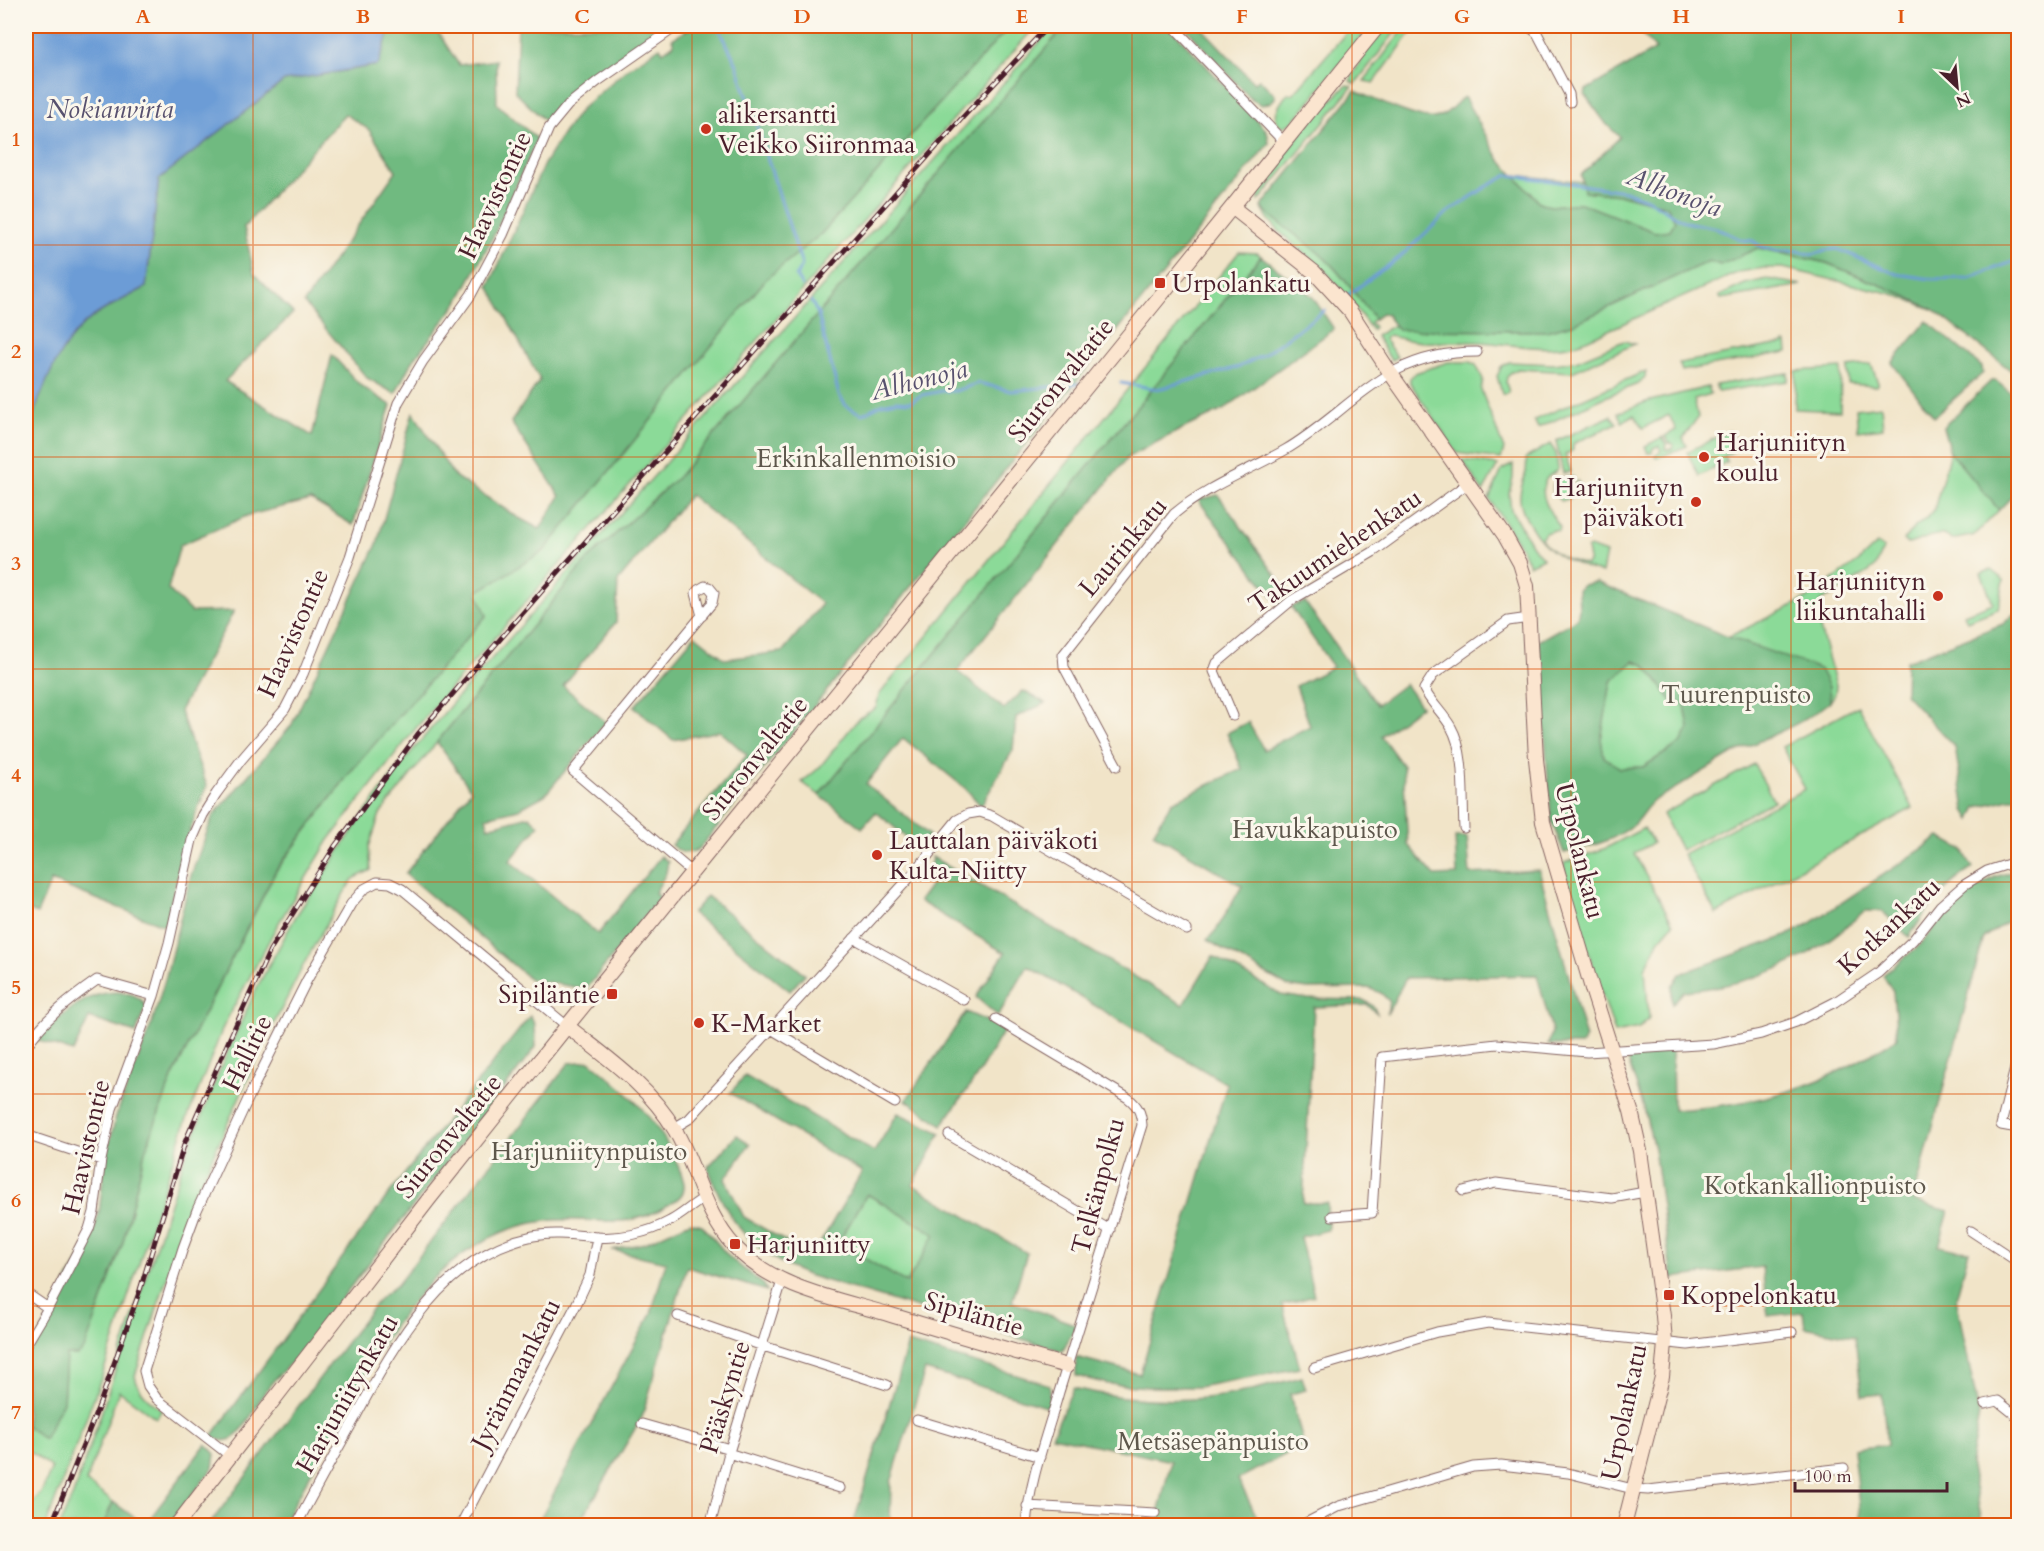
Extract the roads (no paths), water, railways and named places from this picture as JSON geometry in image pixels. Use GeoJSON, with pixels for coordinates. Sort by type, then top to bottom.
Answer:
{"type":"FeatureCollection","features":[{"type":"Feature","properties":{"kind":"main road","name":"Siuronvaltatie"},"geometry":{"type":"LineString","coordinates":[[176,1526],[229,1455],[567,1026],[1378,26]]}},
{"type":"Feature","properties":{"kind":"main road","name":"Urpolankatu"},"geometry":{"type":"LineString","coordinates":[[1232,207],[1314,272],[1350,311],[1504,536],[1520,563],[1527,586],[1536,759],[1543,822],[1631,1110],[1640,1151],[1663,1316],[1665,1343],[1662,1377],[1624,1526]]}},
{"type":"Feature","properties":{"kind":"main road","name":"Sipiläntie"},"geometry":{"type":"LineString","coordinates":[[567,1026],[641,1086],[661,1108],[691,1162],[704,1198],[720,1229],[757,1267],[782,1281],[969,1339],[1067,1366]]}},
{"type":"Feature","properties":{"kind":"street","name":"Haavistontie"},"geometry":{"type":"LineString","coordinates":[[26,1345],[89,1229],[112,1108],[154,996],[169,943],[192,840],[203,815],[216,794],[241,760],[285,709],[303,674],[350,556],[398,403],[423,361],[471,295],[503,235],[549,128],[568,105],[598,81],[677,26]]}},
{"type":"Feature","properties":{"kind":"street"},"geometry":{"type":"LineString","coordinates":[[1173,26],[1283,141]]}},
{"type":"Feature","properties":{"kind":"street"},"geometry":{"type":"LineString","coordinates":[[1528,26],[1537,33],[1569,94],[1570,102]]}},
{"type":"Feature","properties":{"kind":"street"},"geometry":{"type":"LineString","coordinates":[[1391,374],[1436,356],[1457,352],[1477,352]]}},
{"type":"Feature","properties":{"kind":"street","name":"Laurinkatu"},"geometry":{"type":"LineString","coordinates":[[1117,766],[1064,667],[1063,655],[1174,514],[1190,500],[1285,450],[1317,430],[1391,374]]}},
{"type":"Feature","properties":{"kind":"street","name":"Takuumiehenkatu"},"geometry":{"type":"LineString","coordinates":[[1233,716],[1214,671],[1217,663],[1292,600],[1372,552],[1467,483]]}},
{"type":"Feature","properties":{"kind":"street"},"geometry":{"type":"LineString","coordinates":[[693,873],[573,771],[702,616]]}},
{"type":"Feature","properties":{"kind":"street"},"geometry":{"type":"LineString","coordinates":[[1464,828],[1459,746],[1450,727],[1424,689],[1433,675],[1508,621],[1529,618]]}},
{"type":"Feature","properties":{"kind":"street"},"geometry":{"type":"LineString","coordinates":[[674,1128],[689,1119],[913,874],[957,820],[969,814],[981,812],[992,816],[1187,930]]}},
{"type":"Feature","properties":{"kind":"street","name":"Kotkankatu"},"geometry":{"type":"LineString","coordinates":[[1332,1216],[1372,1214],[1382,1057],[1497,1044],[1577,1052],[1713,1044],[1761,1034],[1796,1022],[1835,1002],[1878,973],[1913,940],[1940,906],[1964,885],[1987,871],[2019,861]]}},
{"type":"Feature","properties":{"kind":"street","name":"Hallitie"},"geometry":{"type":"LineString","coordinates":[[229,1455],[157,1399],[148,1386],[144,1371],[197,1210],[254,1086],[302,991],[351,904],[364,889],[377,882],[390,883],[402,889],[567,1026]]}},
{"type":"Feature","properties":{"kind":"street"},"geometry":{"type":"LineString","coordinates":[[854,938],[964,1000]]}},
{"type":"Feature","properties":{"kind":"street"},"geometry":{"type":"LineString","coordinates":[[26,1047],[32,1036],[62,1006],[97,980],[154,996]]}},
{"type":"Feature","properties":{"kind":"street","name":"Telkänpolku"},"geometry":{"type":"LineString","coordinates":[[996,1019],[1128,1098],[1137,1105],[1142,1125],[1040,1457],[1027,1506],[1026,1526]]}},
{"type":"Feature","properties":{"kind":"street"},"geometry":{"type":"LineString","coordinates":[[771,1029],[895,1103]]}},
{"type":"Feature","properties":{"kind":"street"},"geometry":{"type":"LineString","coordinates":[[2019,1056],[2001,1125],[2019,1128]]}},
{"type":"Feature","properties":{"kind":"street"},"geometry":{"type":"LineString","coordinates":[[26,1135],[101,1160]]}},
{"type":"Feature","properties":{"kind":"street"},"geometry":{"type":"LineString","coordinates":[[949,1135],[1110,1230]]}},
{"type":"Feature","properties":{"kind":"street"},"geometry":{"type":"LineString","coordinates":[[1463,1191],[1496,1183],[1612,1198],[1645,1192]]}},
{"type":"Feature","properties":{"kind":"street","name":"Harjuniitynkatu"},"geometry":{"type":"LineString","coordinates":[[296,1526],[385,1363],[437,1291],[458,1272],[508,1242],[534,1236],[561,1233],[597,1237],[639,1234],[671,1221],[704,1198]]}},
{"type":"Feature","properties":{"kind":"street"},"geometry":{"type":"LineString","coordinates":[[1971,1231],[2019,1262]]}},
{"type":"Feature","properties":{"kind":"street","name":"Jyränmaankatu"},"geometry":{"type":"LineString","coordinates":[[460,1526],[566,1326],[590,1275],[597,1237]]}},
{"type":"Feature","properties":{"kind":"street","name":"Pääskyntie"},"geometry":{"type":"LineString","coordinates":[[710,1526],[729,1451],[782,1281]]}},
{"type":"Feature","properties":{"kind":"street"},"geometry":{"type":"LineString","coordinates":[[26,1293],[48,1308]]}},
{"type":"Feature","properties":{"kind":"street"},"geometry":{"type":"LineString","coordinates":[[678,1316],[763,1347],[887,1385]]}},
{"type":"Feature","properties":{"kind":"street"},"geometry":{"type":"LineString","coordinates":[[1314,1368],[1437,1332],[1488,1323],[1688,1345],[1792,1332]]}},
{"type":"Feature","properties":{"kind":"street"},"geometry":{"type":"LineString","coordinates":[[1985,1404],[1998,1401],[2019,1417]]}},
{"type":"Feature","properties":{"kind":"street"},"geometry":{"type":"LineString","coordinates":[[917,1420],[1040,1457]]}},
{"type":"Feature","properties":{"kind":"street"},"geometry":{"type":"LineString","coordinates":[[642,1424],[840,1488]]}},
{"type":"Feature","properties":{"kind":"street"},"geometry":{"type":"LineString","coordinates":[[1300,1526],[1339,1506],[1473,1467],[1502,1465],[1568,1473],[1647,1490],[1844,1468]]}},
{"type":"Feature","properties":{"kind":"street"},"geometry":{"type":"LineString","coordinates":[[1027,1506],[1155,1513]]}},
{"type":"Feature","properties":{"kind":"water","name":"Nokianvirta"},"geometry":{"type":"Polygon","coordinates":[[[26,26],[391,26],[378,65],[284,81],[159,179],[146,287],[99,313],[74,334],[57,360],[26,434],[26,26]]]}},
{"type":"Feature","properties":{"kind":"waterway","name":"Alhonoja"},"geometry":{"type":"LineString","coordinates":[[718,26],[737,65],[802,265],[796,276],[802,286]]}},
{"type":"Feature","properties":{"kind":"waterway","name":"Alhonoja"},"geometry":{"type":"LineString","coordinates":[[1345,297],[1400,257],[1447,213],[1508,175],[1625,191],[1647,199],[1685,222],[1717,228],[1742,240],[1753,241],[1760,246],[1778,251],[1799,251],[1813,255],[1837,249],[1897,274],[1931,279],[1969,278],[2018,260]]}},
{"type":"Feature","properties":{"kind":"waterway","name":"Alhonoja"},"geometry":{"type":"LineString","coordinates":[[811,301],[818,314],[839,395],[847,407],[862,414],[882,404],[896,401],[910,402],[922,395],[955,391],[979,383],[1011,391],[1079,384]]}},
{"type":"Feature","properties":{"kind":"waterway","name":"Alhonoja"},"geometry":{"type":"LineString","coordinates":[[1121,383],[1158,389],[1239,367],[1265,354],[1325,310]]}},
{"type":"Feature","properties":{"kind":"railway"},"geometry":{"type":"LineString","coordinates":[[51,1526],[100,1403],[140,1290],[185,1142],[270,950],[335,846],[418,734],[554,577],[963,117],[1048,26]]}},
{"type":"Feature","properties":{"kind":"place","name":"alikersantti Veikko Siironmaa"},"geometry":{"type":"Point","coordinates":[706,129]}},
{"type":"Feature","properties":{"kind":"place","name":"Urpolankatu"},"geometry":{"type":"Point","coordinates":[1160,283]}},
{"type":"Feature","properties":{"kind":"place","name":"Harjuniityn koulu"},"geometry":{"type":"Point","coordinates":[1704,457]}},
{"type":"Feature","properties":{"kind":"place","name":"Harjuniityn päiväkoti"},"geometry":{"type":"Point","coordinates":[1696,502]}},
{"type":"Feature","properties":{"kind":"place","name":"Harjuniityn liikuntahalli"},"geometry":{"type":"Point","coordinates":[1938,596]}},
{"type":"Feature","properties":{"kind":"place","name":"Lauttalan päiväkoti Kulta-Niitty"},"geometry":{"type":"Point","coordinates":[877,855]}},
{"type":"Feature","properties":{"kind":"place","name":"Sipiläntie"},"geometry":{"type":"Point","coordinates":[612,994]}},
{"type":"Feature","properties":{"kind":"place","name":"K-Market"},"geometry":{"type":"Point","coordinates":[699,1023]}},
{"type":"Feature","properties":{"kind":"place","name":"Harjuniitty"},"geometry":{"type":"Point","coordinates":[735,1244]}},
{"type":"Feature","properties":{"kind":"place","name":"Koppelonkatu"},"geometry":{"type":"Point","coordinates":[1669,1295]}},
{"type":"Feature","properties":{"kind":"park label","name":"Erkinkallenmoisio"},"geometry":{"type":"Point","coordinates":[856,458]}},
{"type":"Feature","properties":{"kind":"park label","name":"Tuurenpuisto"},"geometry":{"type":"Point","coordinates":[1736,694]}},
{"type":"Feature","properties":{"kind":"park label","name":"Havukkapuisto"},"geometry":{"type":"Point","coordinates":[1315,829]}},
{"type":"Feature","properties":{"kind":"park label","name":"Harjuniitynpuisto"},"geometry":{"type":"Point","coordinates":[589,1151]}},
{"type":"Feature","properties":{"kind":"park label","name":"Kotkankallionpuisto"},"geometry":{"type":"Point","coordinates":[1815,1185]}},
{"type":"Feature","properties":{"kind":"park label","name":"Metsäsepänpuisto"},"geometry":{"type":"Point","coordinates":[1213,1441]}}]}
